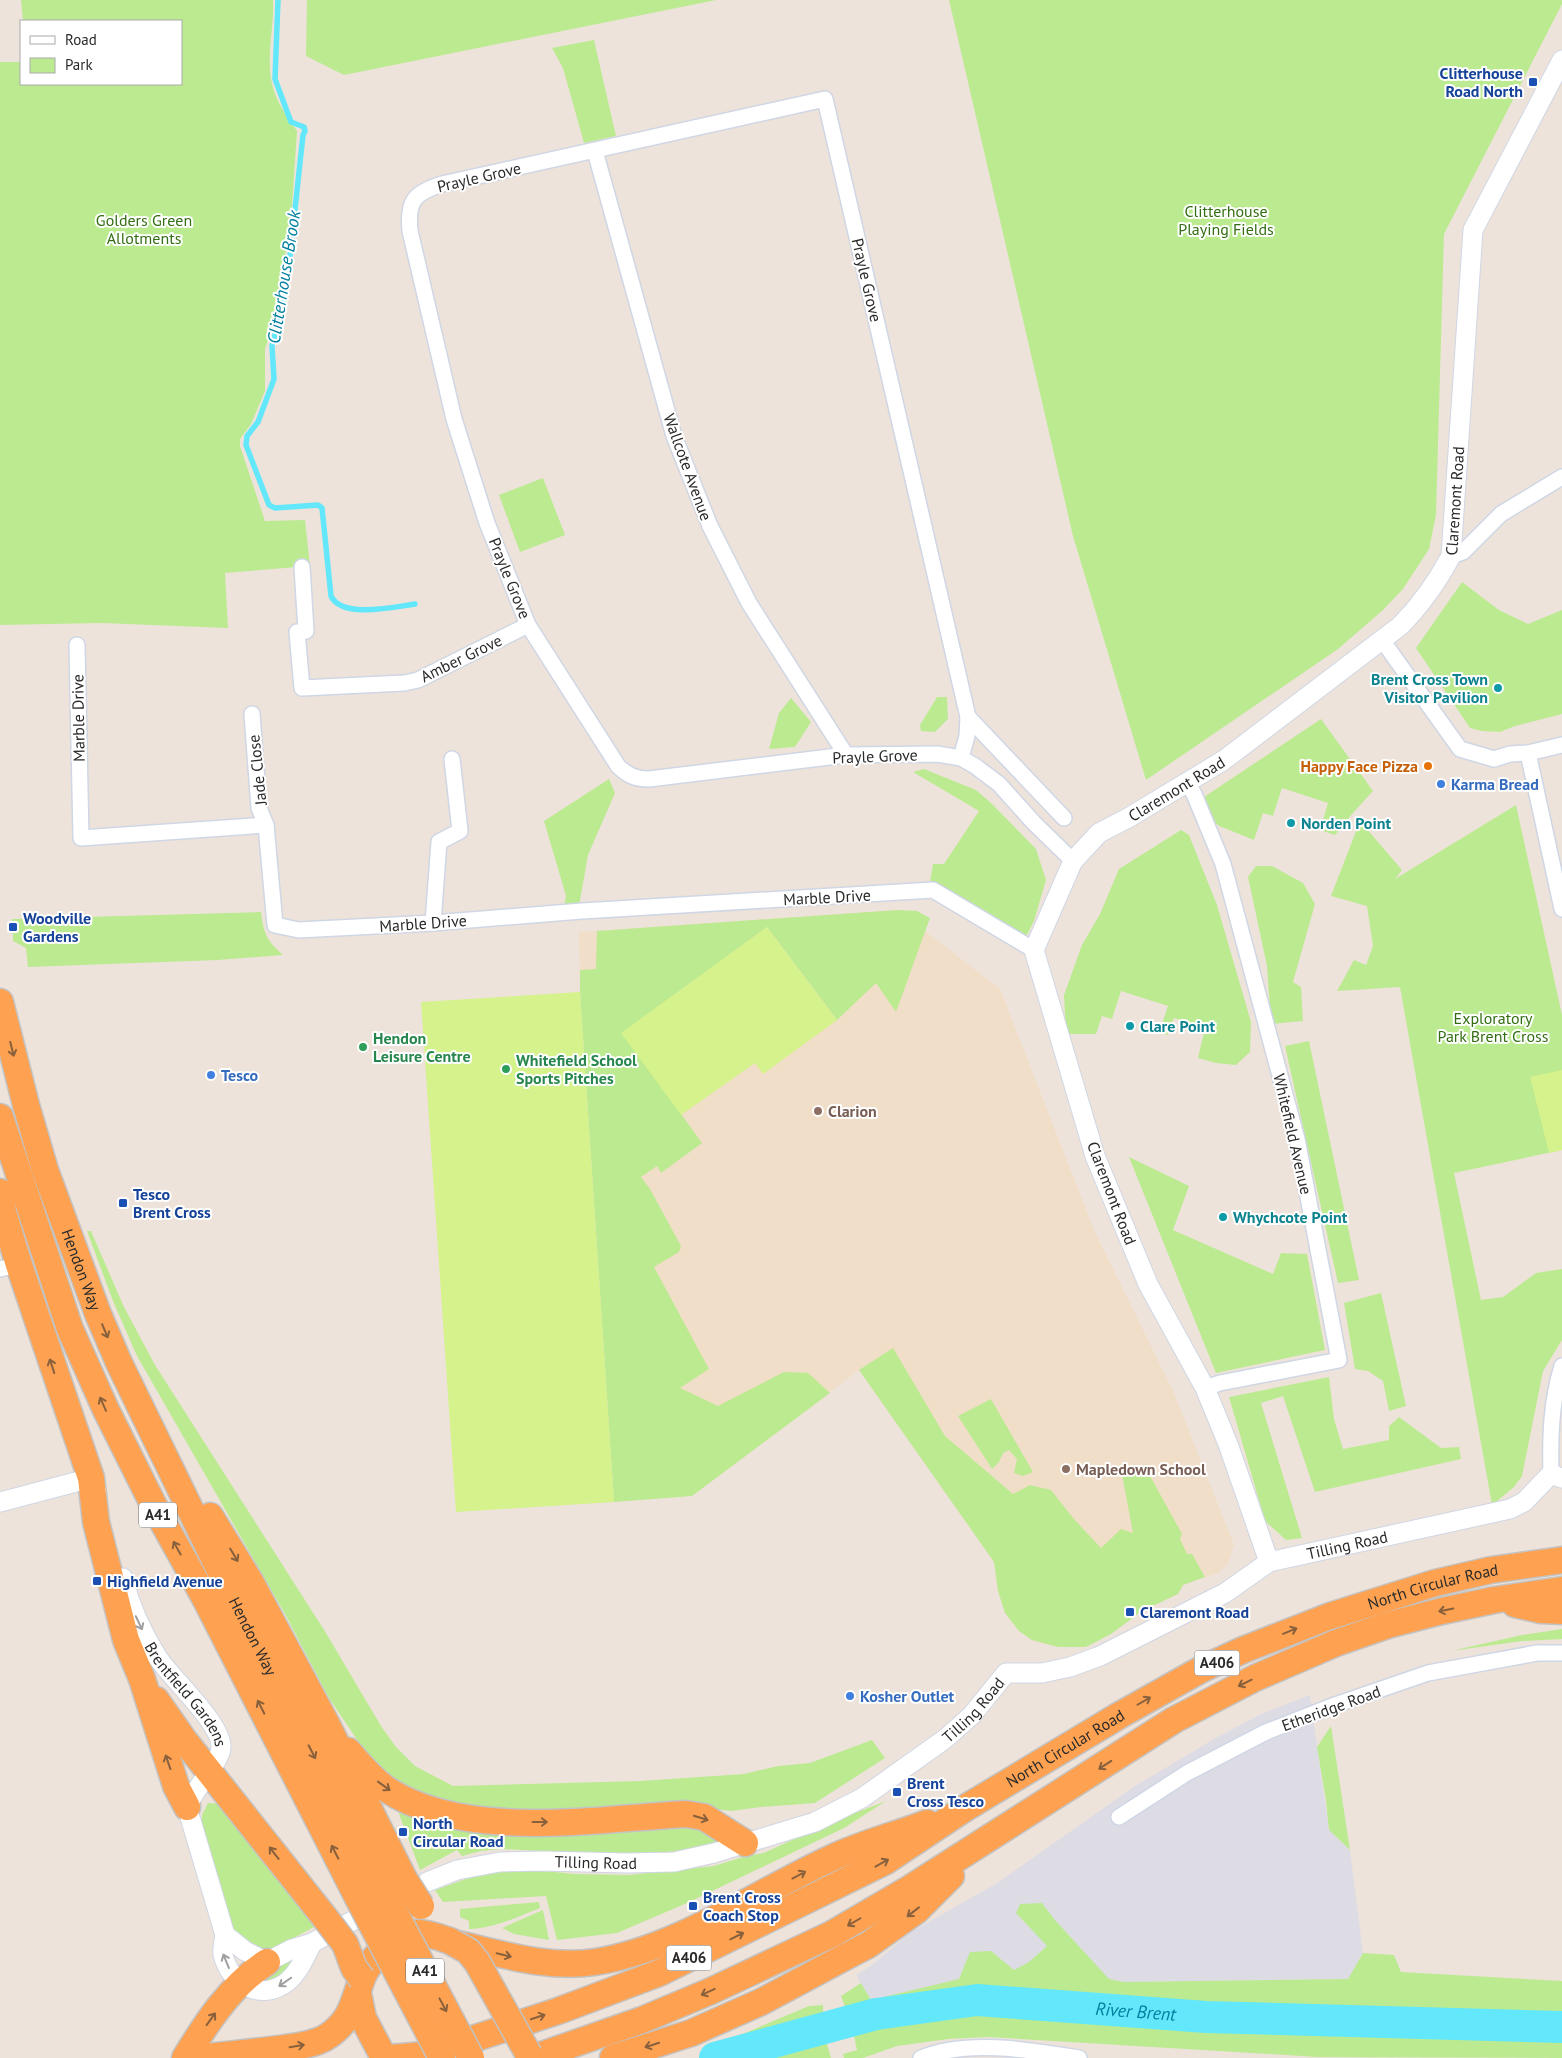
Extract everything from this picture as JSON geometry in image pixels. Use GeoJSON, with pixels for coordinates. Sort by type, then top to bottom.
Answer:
{"type":"FeatureCollection","features":[{"type":"Feature","properties":{"kind":"highway","name":"Hendon Way"},"geometry":{"type":"LineString","coordinates":[[0,1002],[26,1105],[45,1170],[98,1314],[119,1363],[230,1591],[471,2058]]}},
{"type":"Feature","properties":{"kind":"highway","name":"Hendon Way"},"geometry":{"type":"LineString","coordinates":[[0,1117],[70,1329],[106,1410],[154,1506],[206,1600],[385,1892],[442,2058]]}},
{"type":"Feature","properties":{"kind":"highway"},"geometry":{"type":"LineString","coordinates":[[0,1192],[9,1267],[90,1478],[96,1522],[126,1640],[142,1679],[176,1786],[187,1807]]}},
{"type":"Feature","properties":{"kind":"highway","name":"A41"},"geometry":{"type":"LineString","coordinates":[[119,1363],[250,1583],[327,1725],[385,1892],[422,1906],[453,1942]]}},
{"type":"Feature","properties":{"kind":"highway","name":"A406"},"geometry":{"type":"LineString","coordinates":[[1490,1570],[1536,1549],[1562,1541]]}},
{"type":"Feature","properties":{"kind":"highway","name":"North Circular Road"},"geometry":{"type":"LineString","coordinates":[[390,2058],[424,2055],[558,2011],[659,1973],[886,1861],[967,1807],[1160,1692],[1243,1650],[1290,1630],[1380,1599],[1435,1583],[1490,1570],[1562,1560]]}},
{"type":"Feature","properties":{"kind":"highway","name":"North Circular Road"},"geometry":{"type":"LineString","coordinates":[[532,2058],[642,2020],[711,1991],[832,1934],[910,1889],[1167,1725],[1218,1696],[1255,1678],[1336,1643],[1388,1625],[1442,1610],[1562,1590]]}},
{"type":"Feature","properties":{"kind":"highway","name":"A406"},"geometry":{"type":"LineString","coordinates":[[1494,1600],[1541,1610],[1562,1611]]}},
{"type":"Feature","properties":{"kind":"highway"},"geometry":{"type":"LineString","coordinates":[[142,1679],[164,1712],[209,1771],[345,1944],[360,1986],[363,2018],[384,2058]]}},
{"type":"Feature","properties":{"kind":"highway"},"geometry":{"type":"LineString","coordinates":[[327,1725],[362,1767],[388,1790],[420,1806],[452,1816],[486,1822],[554,1822],[686,1814],[704,1818],[745,1843]]}},
{"type":"Feature","properties":{"kind":"highway","name":"A406"},"geometry":{"type":"LineString","coordinates":[[453,1942],[529,1961],[564,1964],[594,1962],[622,1956],[650,1947],[677,1935],[764,1894],[834,1857],[967,1807]]}},
{"type":"Feature","properties":{"kind":"highway","name":"A406"},"geometry":{"type":"LineString","coordinates":[[614,2058],[691,2033],[761,2002],[868,1945],[908,1916],[985,1842]]}},
{"type":"Feature","properties":{"kind":"highway"},"geometry":{"type":"LineString","coordinates":[[197,2058],[249,2053],[314,2043],[326,2037],[347,2019],[368,1966],[396,1936],[412,1932],[430,1934],[453,1942],[468,1951],[477,1962],[532,2058]]}},
{"type":"Feature","properties":{"kind":"highway"},"geometry":{"type":"LineString","coordinates":[[185,2058],[220,2007],[240,1983],[267,1962]]}},
{"type":"Feature","properties":{"kind":"street","name":"Claremont Road"},"geometry":{"type":"LineString","coordinates":[[1269,1562],[1228,1444],[1206,1388],[1148,1284],[1095,1156],[1034,950],[1073,861],[1099,833],[1188,783],[1224,760],[1400,626],[1416,610],[1440,577],[1452,556],[1473,230],[1562,60]]}},
{"type":"Feature","properties":{"kind":"street","name":"Prayle Grove"},"geometry":{"type":"LineString","coordinates":[[961,758],[967,736],[968,717],[826,99],[442,184],[424,190],[412,201],[409,216],[410,231],[454,419],[488,523],[528,625],[618,766],[632,777],[648,779],[846,755],[937,754],[961,758],[999,784],[1034,823],[1073,861]]}},
{"type":"Feature","properties":{"kind":"street","name":"Wallcote Avenue"},"geometry":{"type":"LineString","coordinates":[[595,151],[674,436],[710,526],[749,603],[846,755]]}},
{"type":"Feature","properties":{"kind":"street"},"geometry":{"type":"LineString","coordinates":[[1452,556],[1462,552],[1501,514],[1562,477]]}},
{"type":"Feature","properties":{"kind":"street","name":"Amber Grove"},"geometry":{"type":"LineString","coordinates":[[302,567],[306,631],[297,632],[302,688],[404,683],[418,680],[528,625]]}},
{"type":"Feature","properties":{"kind":"street"},"geometry":{"type":"LineString","coordinates":[[1382,640],[1460,749],[1494,759],[1510,754],[1533,752],[1562,745]]}},
{"type":"Feature","properties":{"kind":"street","name":"Marble Drive"},"geometry":{"type":"LineString","coordinates":[[77,645],[81,838],[266,825],[275,926],[299,930],[433,923],[933,890],[1034,950]]}},
{"type":"Feature","properties":{"kind":"street","name":"Jade Close"},"geometry":{"type":"LineString","coordinates":[[252,714],[259,808],[266,825]]}},
{"type":"Feature","properties":{"kind":"street"},"geometry":{"type":"LineString","coordinates":[[968,717],[1064,818]]}},
{"type":"Feature","properties":{"kind":"street"},"geometry":{"type":"LineString","coordinates":[[1533,752],[1562,909]]}},
{"type":"Feature","properties":{"kind":"street"},"geometry":{"type":"LineString","coordinates":[[433,923],[439,842],[460,831],[452,759]]}},
{"type":"Feature","properties":{"kind":"street","name":"Whitefield Avenue"},"geometry":{"type":"LineString","coordinates":[[1188,783],[1223,864],[1297,1139],[1339,1360],[1220,1383],[1206,1388]]}},
{"type":"Feature","properties":{"kind":"street"},"geometry":{"type":"LineString","coordinates":[[1557,1476],[1550,1432],[1554,1395],[1562,1366]]}},
{"type":"Feature","properties":{"kind":"street","name":"Tilling Road"},"geometry":{"type":"LineString","coordinates":[[267,1962],[312,1943],[385,1892],[457,1870],[500,1862],[543,1860],[627,1863],[674,1862],[714,1853],[815,1822],[862,1798],[945,1739],[972,1715],[1006,1673],[1042,1673],[1070,1667],[1100,1656],[1225,1593],[1269,1562],[1510,1509],[1524,1502],[1557,1476]]}},
{"type":"Feature","properties":{"kind":"street"},"geometry":{"type":"LineString","coordinates":[[0,1502],[90,1478]]}},
{"type":"Feature","properties":{"kind":"street","name":"Brentfield Gardens"},"geometry":{"type":"LineString","coordinates":[[90,1478],[108,1518],[127,1593],[139,1626],[159,1660],[210,1720],[220,1735],[222,1748],[218,1760],[192,1794],[187,1807]]}},
{"type":"Feature","properties":{"kind":"street","name":"Etheridge Road"},"geometry":{"type":"LineString","coordinates":[[1118,1818],[1188,1773],[1231,1750],[1266,1732],[1335,1705],[1428,1673],[1537,1653],[1562,1653]]}},
{"type":"Feature","properties":{"kind":"street"},"geometry":{"type":"LineString","coordinates":[[187,1807],[225,1935],[223,1955],[228,1968],[240,1983],[251,1989],[261,1991],[280,1986],[292,1978],[312,1943]]}},
{"type":"Feature","properties":{"kind":"street"},"geometry":{"type":"LineString","coordinates":[[225,1935],[245,1951],[267,1962]]}},
{"type":"Feature","properties":{"kind":"street"},"geometry":{"type":"LineString","coordinates":[[922,2057],[969,2047],[1036,2051],[1080,2058]]}},
{"type":"Feature","properties":{"kind":"street"},"geometry":{"type":"LineString","coordinates":[[990,2058],[1005,2050]]}},
{"type":"Feature","properties":{"kind":"street"},"geometry":{"type":"LineString","coordinates":[[922,2057],[953,2058]]}},
{"type":"Feature","properties":{"kind":"shaded area","name":"Clarion"},"geometry":{"type":"Polygon","coordinates":[[[898,910],[1000,989],[1094,1230],[1174,1393],[1234,1545],[1228,1564],[1218,1573],[1183,1585],[1178,1594],[1142,1611],[1111,1634],[1086,1647],[1058,1647],[1032,1640],[1019,1631],[1005,1613],[998,1591],[994,1562],[859,1370],[692,1496],[614,1502],[580,992],[579,932],[898,910]]]}},
{"type":"Feature","properties":{"kind":"shaded area"},"geometry":{"type":"Polygon","coordinates":[[[1310,1695],[1329,1830],[1350,1850],[1363,1953],[1349,1979],[1124,1982],[871,2000],[856,1975],[872,1965],[911,1932],[997,1883],[1135,1786],[1214,1739],[1261,1714],[1310,1695]]]}},
{"type":"Feature","properties":{"kind":"green space","name":"Golders Green Allotments"},"geometry":{"type":"Polygon","coordinates":[[[21,0],[273,0],[270,53],[271,78],[277,98],[297,131],[292,205],[278,308],[265,349],[265,391],[251,424],[240,439],[240,446],[265,521],[305,520],[310,566],[225,573],[228,628],[102,623],[0,625],[0,62],[20,62],[20,85],[182,85],[182,20],[23,20],[21,0]]]}},
{"type":"Feature","properties":{"kind":"green space"},"geometry":{"type":"Polygon","coordinates":[[[307,0],[716,0],[344,75],[306,56],[307,0]]]}},
{"type":"Feature","properties":{"kind":"green space","name":"Clitterhouse Playing Fields"},"geometry":{"type":"Polygon","coordinates":[[[949,0],[1562,0],[1562,4],[1444,234],[1436,515],[1429,549],[1403,589],[1383,610],[1338,649],[1146,780],[1073,536],[949,0]]]}},
{"type":"Feature","properties":{"kind":"green space"},"geometry":{"type":"Polygon","coordinates":[[[594,40],[616,136],[584,143],[563,68],[552,48],[594,40]]]}},
{"type":"Feature","properties":{"kind":"green space"},"geometry":{"type":"Polygon","coordinates":[[[543,478],[565,535],[520,552],[499,495],[543,478]]]}},
{"type":"Feature","properties":{"kind":"green space"},"geometry":{"type":"Polygon","coordinates":[[[1462,582],[1499,610],[1528,624],[1562,610],[1562,714],[1515,726],[1500,732],[1470,728],[1416,648],[1462,582]]]}},
{"type":"Feature","properties":{"kind":"green space"},"geometry":{"type":"Polygon","coordinates":[[[937,697],[947,697],[948,719],[935,732],[921,731],[920,725],[937,697]]]}},
{"type":"Feature","properties":{"kind":"green space"},"geometry":{"type":"Polygon","coordinates":[[[791,698],[811,722],[795,747],[769,749],[779,713],[791,698]]]}},
{"type":"Feature","properties":{"kind":"green space"},"geometry":{"type":"Polygon","coordinates":[[[1321,719],[1373,791],[1335,835],[1320,830],[1328,803],[1282,788],[1273,816],[1263,813],[1254,840],[1219,826],[1208,815],[1204,797],[1321,719]]]}},
{"type":"Feature","properties":{"kind":"green space"},"geometry":{"type":"Polygon","coordinates":[[[924,769],[976,790],[1036,849],[1046,880],[1034,921],[1026,937],[930,882],[933,864],[944,864],[979,811],[913,772],[924,769]]]}},
{"type":"Feature","properties":{"kind":"green space"},"geometry":{"type":"Polygon","coordinates":[[[609,779],[615,793],[588,855],[579,906],[564,908],[566,896],[544,821],[609,779]]]}},
{"type":"Feature","properties":{"kind":"green space","name":"Exploratory Park Brent Cross"},"geometry":{"type":"Polygon","coordinates":[[[1516,805],[1562,1015],[1562,1150],[1454,1173],[1481,1300],[1503,1297],[1536,1273],[1562,1269],[1562,1340],[1543,1371],[1522,1476],[1514,1487],[1492,1505],[1400,987],[1337,991],[1354,960],[1366,965],[1373,946],[1367,906],[1331,896],[1360,821],[1402,870],[1395,879],[1516,805]]]}},
{"type":"Feature","properties":{"kind":"green space"},"geometry":{"type":"Polygon","coordinates":[[[1181,830],[1189,835],[1217,905],[1251,1022],[1250,1052],[1236,1065],[1216,1063],[1198,1058],[1205,1028],[1174,1018],[1167,1035],[1159,1033],[1168,1006],[1121,991],[1112,1019],[1102,1016],[1096,1034],[1066,1034],[1064,995],[1082,945],[1100,914],[1119,869],[1181,830]]]}},
{"type":"Feature","properties":{"kind":"green space"},"geometry":{"type":"Polygon","coordinates":[[[1256,866],[1272,866],[1303,883],[1315,904],[1293,982],[1301,987],[1303,1021],[1271,1024],[1267,966],[1248,877],[1256,866]]]}},
{"type":"Feature","properties":{"kind":"green space"},"geometry":{"type":"Polygon","coordinates":[[[898,910],[917,911],[930,918],[896,1012],[876,983],[837,1020],[767,927],[622,1033],[702,1143],[661,1173],[657,1166],[641,1177],[650,1189],[681,1246],[679,1252],[654,1267],[709,1369],[680,1388],[718,1406],[784,1372],[808,1373],[830,1393],[692,1496],[614,1502],[580,992],[580,970],[596,969],[597,931],[898,910]]]}},
{"type":"Feature","properties":{"kind":"green space"},"geometry":{"type":"Polygon","coordinates":[[[261,912],[267,936],[283,955],[218,960],[28,967],[26,948],[13,941],[12,919],[261,912]]]}},
{"type":"Feature","properties":{"kind":"green space"},"geometry":{"type":"Polygon","coordinates":[[[767,927],[837,1020],[763,1074],[755,1063],[681,1115],[621,1033],[767,927]]]}},
{"type":"Feature","properties":{"kind":"green space"},"geometry":{"type":"Polygon","coordinates":[[[580,992],[614,1502],[456,1512],[421,1002],[580,992]]]}},
{"type":"Feature","properties":{"kind":"green space"},"geometry":{"type":"Polygon","coordinates":[[[1309,1041],[1359,1280],[1338,1283],[1285,1046],[1309,1041]]]}},
{"type":"Feature","properties":{"kind":"green space"},"geometry":{"type":"Polygon","coordinates":[[[1562,1070],[1562,1150],[1549,1153],[1530,1077],[1562,1070]]]}},
{"type":"Feature","properties":{"kind":"green space"},"geometry":{"type":"Polygon","coordinates":[[[1129,1157],[1189,1186],[1173,1230],[1273,1274],[1281,1253],[1307,1254],[1325,1350],[1216,1373],[1129,1157]]]}},
{"type":"Feature","properties":{"kind":"green space"},"geometry":{"type":"Polygon","coordinates":[[[87,1231],[91,1231],[124,1307],[155,1365],[326,1633],[381,1726],[396,1747],[415,1766],[453,1786],[640,1781],[744,1774],[778,1766],[810,1763],[872,1740],[885,1758],[815,1803],[731,1811],[692,1806],[477,1813],[398,1788],[366,1753],[329,1698],[285,1614],[137,1356],[113,1301],[87,1231]]]}},
{"type":"Feature","properties":{"kind":"green space"},"geometry":{"type":"Polygon","coordinates":[[[1381,1293],[1406,1406],[1389,1411],[1383,1381],[1368,1371],[1355,1369],[1344,1303],[1381,1293]]]}},
{"type":"Feature","properties":{"kind":"green space"},"geometry":{"type":"Polygon","coordinates":[[[893,1348],[945,1436],[1013,1494],[1030,1485],[1051,1490],[1073,1518],[1101,1548],[1121,1529],[1133,1533],[1121,1469],[1144,1465],[1182,1534],[1180,1539],[1187,1554],[1192,1554],[1205,1577],[1183,1585],[1178,1594],[1142,1611],[1111,1634],[1086,1647],[1058,1647],[1032,1640],[1019,1631],[1005,1613],[998,1591],[994,1562],[859,1370],[893,1348]]]}},
{"type":"Feature","properties":{"kind":"green space"},"geometry":{"type":"Polygon","coordinates":[[[1329,1377],[1334,1419],[1343,1449],[1389,1440],[1389,1426],[1399,1417],[1441,1448],[1459,1447],[1461,1459],[1315,1492],[1283,1396],[1261,1403],[1302,1538],[1286,1540],[1265,1521],[1229,1397],[1329,1377]]]}},
{"type":"Feature","properties":{"kind":"green space"},"geometry":{"type":"Polygon","coordinates":[[[991,1399],[1033,1472],[1023,1476],[1014,1473],[1017,1459],[1009,1450],[1003,1453],[999,1462],[992,1469],[958,1416],[991,1399]]]}},
{"type":"Feature","properties":{"kind":"green space"},"geometry":{"type":"Polygon","coordinates":[[[1562,1629],[1562,1639],[1522,1641],[1451,1651],[1522,1635],[1562,1629]]]}},
{"type":"Feature","properties":{"kind":"green space"},"geometry":{"type":"Polygon","coordinates":[[[1331,1726],[1350,1850],[1329,1830],[1317,1747],[1331,1726]]]}},
{"type":"Feature","properties":{"kind":"green space"},"geometry":{"type":"Polygon","coordinates":[[[886,1801],[844,1828],[687,1903],[617,1933],[557,1940],[546,1896],[443,1902],[435,1890],[477,1875],[523,1869],[575,1874],[629,1875],[714,1866],[746,1856],[764,1853],[822,1826],[886,1801]]]}},
{"type":"Feature","properties":{"kind":"green space"},"geometry":{"type":"Polygon","coordinates":[[[208,1803],[223,1804],[314,1924],[314,1927],[273,1949],[262,1949],[245,1942],[233,1928],[202,1825],[202,1815],[208,1803]]]}},
{"type":"Feature","properties":{"kind":"green space"},"geometry":{"type":"Polygon","coordinates":[[[395,1803],[688,1821],[728,1840],[700,1847],[644,1854],[588,1854],[502,1849],[481,1851],[462,1856],[457,1850],[420,1870],[395,1803]]]}},
{"type":"Feature","properties":{"kind":"green space"},"geometry":{"type":"Polygon","coordinates":[[[539,1902],[540,1908],[488,1927],[469,1929],[469,1921],[460,1917],[460,1909],[539,1902]]]}},
{"type":"Feature","properties":{"kind":"green space"},"geometry":{"type":"Polygon","coordinates":[[[1042,1903],[1054,1919],[1109,1979],[1124,1982],[1348,1979],[1363,1953],[1394,1955],[1401,1972],[1562,1981],[1562,2018],[1206,2009],[978,1994],[874,2011],[849,2018],[841,1996],[861,1983],[871,2000],[959,1979],[970,1952],[991,1951],[1014,1970],[1029,1962],[1047,1946],[1016,1913],[1020,1904],[1042,1903]]]}},
{"type":"Feature","properties":{"kind":"green space"},"geometry":{"type":"Polygon","coordinates":[[[543,1910],[549,1940],[514,1934],[502,1928],[543,1910]]]}},
{"type":"Feature","properties":{"kind":"green space"},"geometry":{"type":"Polygon","coordinates":[[[295,1954],[297,1959],[280,1979],[256,1983],[295,1954]]]}},
{"type":"Feature","properties":{"kind":"green space"},"geometry":{"type":"Polygon","coordinates":[[[823,2005],[823,2025],[774,2034],[738,2036],[809,2006],[823,2005]]]}},
{"type":"Feature","properties":{"kind":"green space"},"geometry":{"type":"Polygon","coordinates":[[[977,2006],[1250,2028],[1371,2032],[1562,2034],[1562,2058],[1318,2057],[987,2037],[948,2039],[897,2046],[863,2058],[844,2058],[843,2054],[857,2050],[852,2026],[977,2006]]]}},
{"type":"Feature","properties":{"kind":"green space"},"geometry":{"type":"Polygon","coordinates":[[[825,2037],[831,2058],[764,2058],[777,2055],[825,2037]]]}},
{"type":"Feature","properties":{"kind":"waterway","name":"Clitterhouse Brook"},"geometry":{"type":"LineString","coordinates":[[278,0],[275,79],[291,122],[304,127],[305,131],[303,135],[288,274],[282,308],[272,346],[274,379],[258,422],[247,436],[246,445],[269,505],[275,508],[318,505],[322,508],[331,596],[337,603],[346,607],[369,610],[415,604]]}},
{"type":"Feature","properties":{"kind":"waterway","name":"River Brent"},"geometry":{"type":"LineString","coordinates":[[715,2058],[876,2014],[977,2000],[1206,2017],[1562,2027]]}},
{"type":"Feature","properties":{"kind":"place","name":"Clitterhouse Road North"},"geometry":{"type":"Point","coordinates":[1533,82]}},
{"type":"Feature","properties":{"kind":"place","name":"Brent Cross Town Visitor Pavilion"},"geometry":{"type":"Point","coordinates":[1498,688]}},
{"type":"Feature","properties":{"kind":"place","name":"Happy Face Pizza"},"geometry":{"type":"Point","coordinates":[1428,766]}},
{"type":"Feature","properties":{"kind":"place","name":"Karma Bread"},"geometry":{"type":"Point","coordinates":[1441,784]}},
{"type":"Feature","properties":{"kind":"place","name":"Norden Point"},"geometry":{"type":"Point","coordinates":[1291,823]}},
{"type":"Feature","properties":{"kind":"place","name":"Woodville Gardens"},"geometry":{"type":"Point","coordinates":[13,927]}},
{"type":"Feature","properties":{"kind":"place","name":"Clare Point"},"geometry":{"type":"Point","coordinates":[1130,1026]}},
{"type":"Feature","properties":{"kind":"place","name":"Hendon Leisure Centre"},"geometry":{"type":"Point","coordinates":[363,1047]}},
{"type":"Feature","properties":{"kind":"place","name":"Whitefield School Sports Pitches"},"geometry":{"type":"Point","coordinates":[506,1069]}},
{"type":"Feature","properties":{"kind":"place","name":"Tesco"},"geometry":{"type":"Point","coordinates":[211,1075]}},
{"type":"Feature","properties":{"kind":"place","name":"Clarion"},"geometry":{"type":"Point","coordinates":[818,1111]}},
{"type":"Feature","properties":{"kind":"place","name":"Tesco Brent Cross"},"geometry":{"type":"Point","coordinates":[123,1203]}},
{"type":"Feature","properties":{"kind":"place","name":"Whychcote Point"},"geometry":{"type":"Point","coordinates":[1223,1217]}},
{"type":"Feature","properties":{"kind":"place","name":"Mapledown School"},"geometry":{"type":"Point","coordinates":[1066,1469]}},
{"type":"Feature","properties":{"kind":"place","name":"Highfield Avenue"},"geometry":{"type":"Point","coordinates":[97,1581]}},
{"type":"Feature","properties":{"kind":"place","name":"Claremont Road"},"geometry":{"type":"Point","coordinates":[1130,1612]}},
{"type":"Feature","properties":{"kind":"place","name":"Kosher Outlet"},"geometry":{"type":"Point","coordinates":[850,1696]}},
{"type":"Feature","properties":{"kind":"place","name":"Brent Cross Tesco"},"geometry":{"type":"Point","coordinates":[897,1792]}},
{"type":"Feature","properties":{"kind":"place","name":"North Circular Road"},"geometry":{"type":"Point","coordinates":[403,1832]}},
{"type":"Feature","properties":{"kind":"place","name":"Brent Cross Coach Stop"},"geometry":{"type":"Point","coordinates":[693,1906]}}]}
